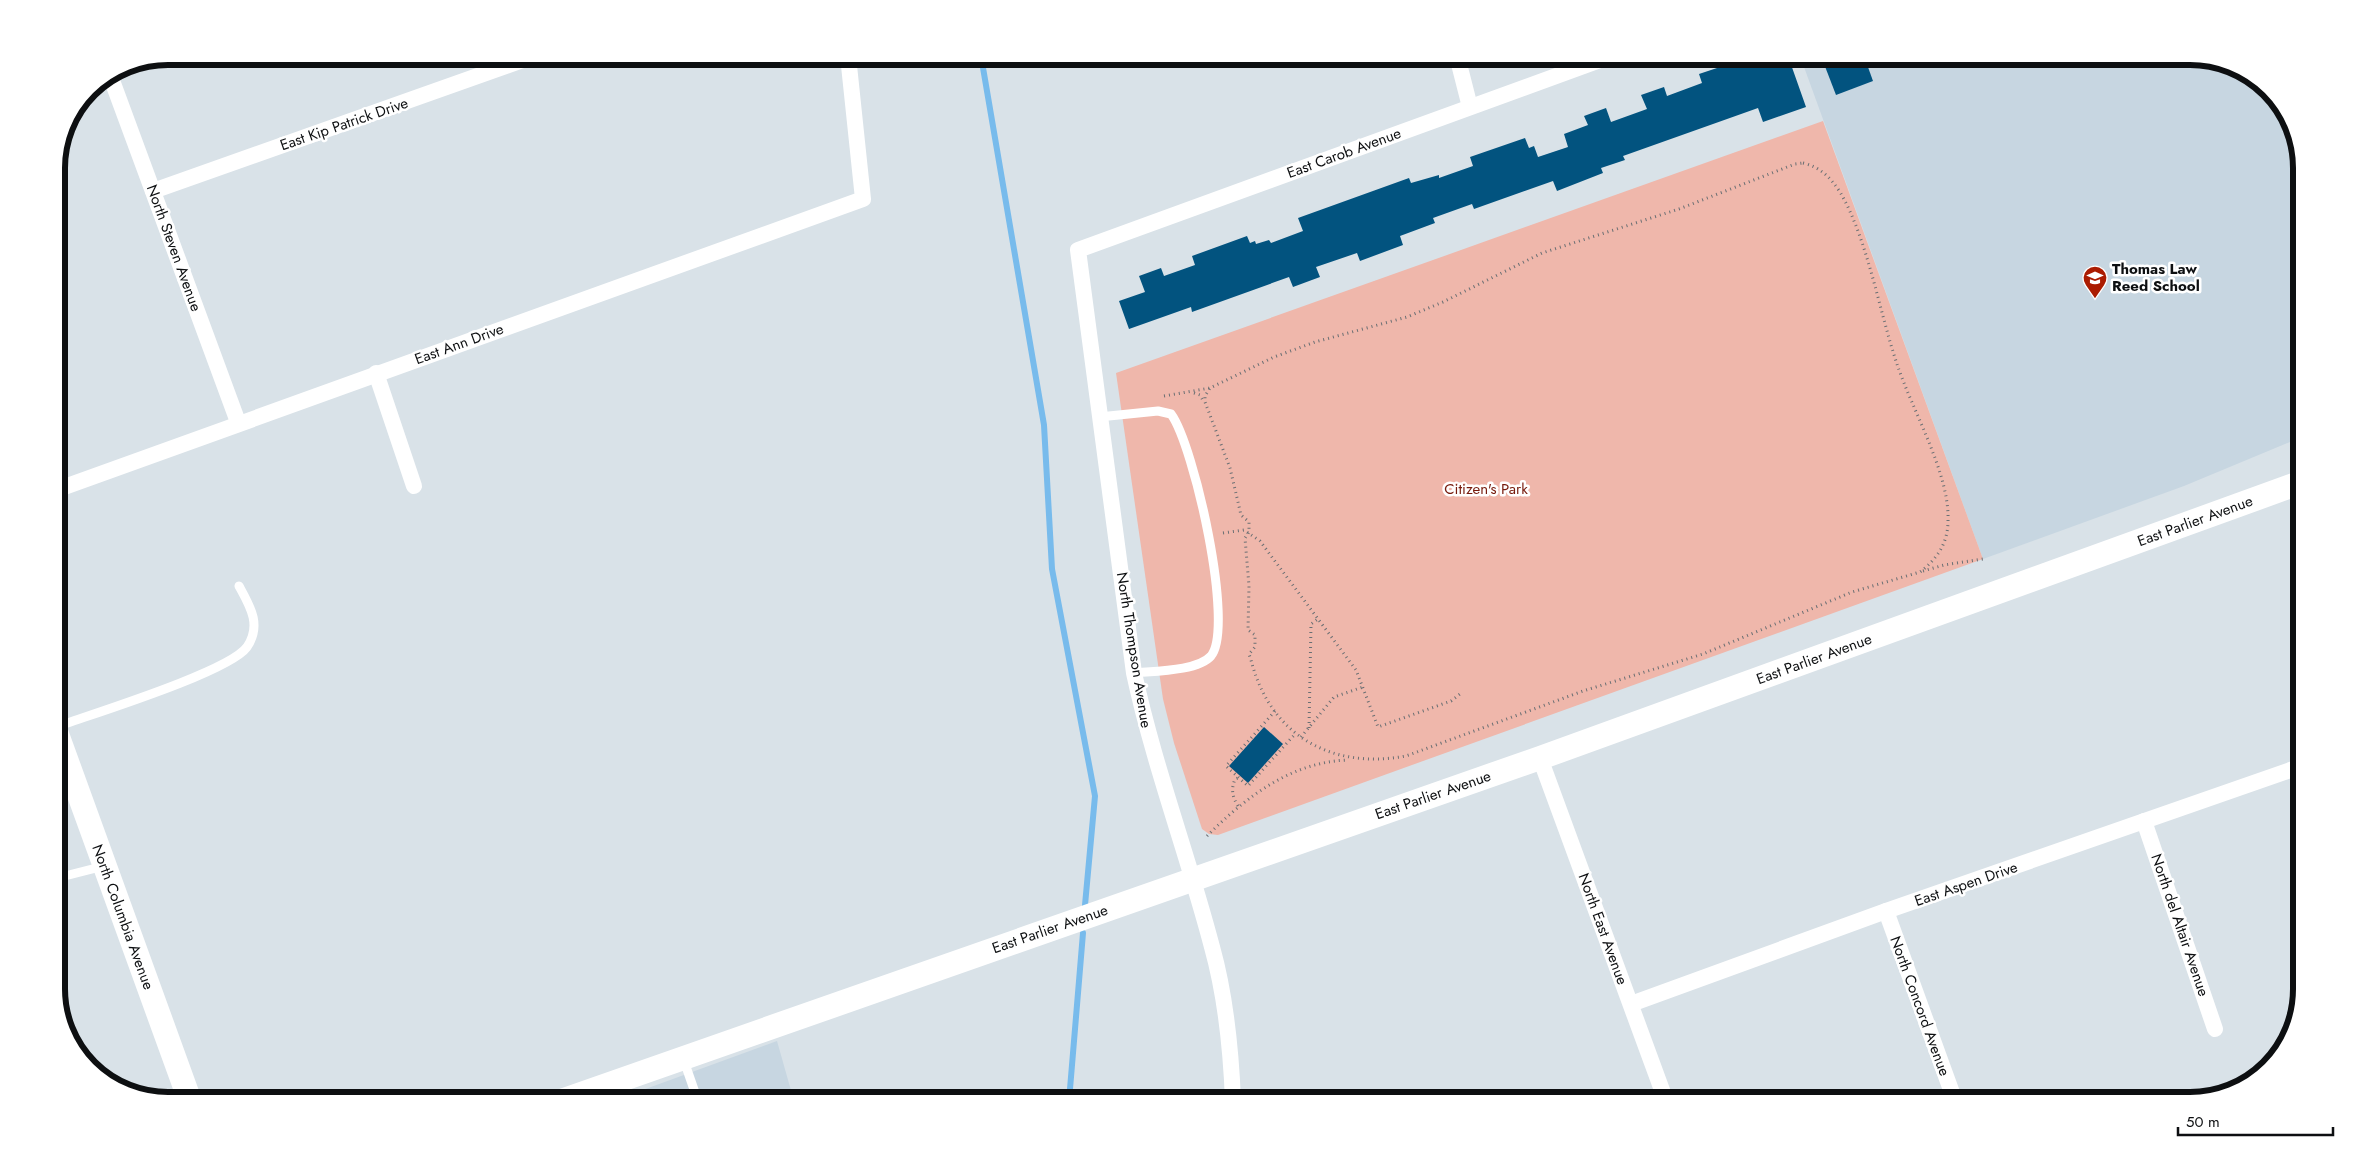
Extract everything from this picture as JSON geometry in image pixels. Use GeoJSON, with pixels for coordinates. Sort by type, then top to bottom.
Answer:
{"type":"FeatureCollection","features":[{"type":"Feature","properties":{"kind":"street","name":"East Kip Patrick Drive"},"geometry":{"type":"LineString","coordinates":[[153,191],[509,65]]}},
{"type":"Feature","properties":{"kind":"street","name":"East Ann Drive"},"geometry":{"type":"LineString","coordinates":[[65,487],[238,422],[863,199],[849,65]]}},
{"type":"Feature","properties":{"kind":"street"},"geometry":{"type":"LineString","coordinates":[[1459,65],[1470,107]]}},
{"type":"Feature","properties":{"kind":"street","name":"East Carob Avenue"},"geometry":{"type":"LineString","coordinates":[[1078,250],[1586,65]]}},
{"type":"Feature","properties":{"kind":"street","name":"North Steven Avenue"},"geometry":{"type":"LineString","coordinates":[[112,81],[238,422]]}},
{"type":"Feature","properties":{"kind":"street","name":"North Thompson Avenue"},"geometry":{"type":"LineString","coordinates":[[1078,250],[1134,673],[1146,731],[1213,947],[1226,1011],[1232,1092]]}},
{"type":"Feature","properties":{"kind":"street"},"geometry":{"type":"LineString","coordinates":[[376,373],[414,486]]}},
{"type":"Feature","properties":{"kind":"street","name":"East Parlier Avenue"},"geometry":{"type":"LineString","coordinates":[[587,1092],[1540,758],[2293,485]]}},
{"type":"Feature","properties":{"kind":"street","name":"North Columbia Avenue"},"geometry":{"type":"LineString","coordinates":[[65,758],[187,1092]]}},
{"type":"Feature","properties":{"kind":"street","name":"North East Avenue"},"geometry":{"type":"LineString","coordinates":[[1540,758],[1663,1092]]}},
{"type":"Feature","properties":{"kind":"street","name":"East Aspen Drive"},"geometry":{"type":"LineString","coordinates":[[1631,1004],[1886,911],[2293,769]]}},
{"type":"Feature","properties":{"kind":"street","name":"North del Altair Avenue"},"geometry":{"type":"LineString","coordinates":[[2144,821],[2215,1029]]}},
{"type":"Feature","properties":{"kind":"street","name":"North Concord Avenue"},"geometry":{"type":"LineString","coordinates":[[1886,911],[1952,1092]]}},
{"type":"Feature","properties":{"kind":"lane"},"geometry":{"type":"LineString","coordinates":[[1099,418],[1158,411],[1171,414],[1178,425],[1194,473],[1209,535],[1215,570],[1216,647],[1212,655],[1206,662],[1193,666],[1134,673]]}},
{"type":"Feature","properties":{"kind":"lane"},"geometry":{"type":"LineString","coordinates":[[65,724],[178,684],[231,661],[247,646],[254,627],[253,612],[239,586]]}},
{"type":"Feature","properties":{"kind":"lane"},"geometry":{"type":"LineString","coordinates":[[65,876],[105,866]]}},
{"type":"Feature","properties":{"kind":"lane"},"geometry":{"type":"LineString","coordinates":[[683,1058],[695,1092]]}},
{"type":"Feature","properties":{"kind":"path"},"geometry":{"type":"LineString","coordinates":[[1205,402],[1205,396],[1210,388],[1274,357],[1315,342],[1407,316],[1443,302],[1542,254],[1671,212],[1803,163],[1820,168],[1827,175],[1839,190],[1854,222],[1898,367],[1929,444],[1944,491],[1948,508],[1948,526],[1937,563],[1944,565]]}},
{"type":"Feature","properties":{"kind":"path"},"geometry":{"type":"LineString","coordinates":[[1190,393],[1200,395],[1205,402],[1230,468],[1241,515],[1249,522],[1249,532],[1245,538],[1249,586],[1248,630],[1255,635],[1255,648],[1250,654],[1254,671],[1263,692],[1275,711],[1296,733],[1320,749],[1354,759]]}},
{"type":"Feature","properties":{"kind":"path"},"geometry":{"type":"LineString","coordinates":[[1209,535],[1244,530],[1260,541],[1356,670],[1378,727],[1451,701],[1460,694]]}},
{"type":"Feature","properties":{"kind":"path"},"geometry":{"type":"LineString","coordinates":[[1920,572],[1938,555]]}},
{"type":"Feature","properties":{"kind":"path"},"geometry":{"type":"LineString","coordinates":[[1207,836],[1238,806],[1267,785],[1307,766],[1327,760],[1390,759],[1424,751],[1583,691],[1703,654],[1844,595],[1944,565],[1983,559]]}},
{"type":"Feature","properties":{"kind":"path"},"geometry":{"type":"LineString","coordinates":[[1309,728],[1311,624],[1318,619]]}},
{"type":"Feature","properties":{"kind":"path"},"geometry":{"type":"LineString","coordinates":[[1302,737],[1334,697],[1363,687]]}},
{"type":"Feature","properties":{"kind":"path"},"geometry":{"type":"LineString","coordinates":[[1275,711],[1226,766],[1248,786],[1296,733]]}},
{"type":"Feature","properties":{"kind":"path"},"geometry":{"type":"LineString","coordinates":[[1238,778],[1235,779],[1232,787],[1233,797],[1238,806]]}},
{"type":"Feature","properties":{"kind":"shaded area","name":"Thomas Law Reed School"},"geometry":{"type":"Polygon","coordinates":[[[1803,65],[2190,65],[2217,68],[2236,76],[2258,90],[2268,100],[2282,122],[2291,148],[2293,161],[2293,441],[2184,486],[1983,559],[1803,65]]]}},
{"type":"Feature","properties":{"kind":"shaded area"},"geometry":{"type":"Polygon","coordinates":[[[777,1041],[791,1092],[637,1092],[777,1041]]]}},
{"type":"Feature","properties":{"kind":"green space","name":"Citizen's Park"},"geometry":{"type":"Polygon","coordinates":[[[1823,121],[1983,559],[1218,835],[1209,834],[1202,829],[1174,743],[1163,699],[1116,373],[1823,121]]]}},
{"type":"Feature","properties":{"kind":"building"},"geometry":{"type":"Polygon","coordinates":[[[1726,65],[1791,65],[1806,107],[1763,122],[1758,108],[1623,156],[1625,160],[1601,168],[1603,173],[1557,191],[1553,181],[1474,209],[1472,204],[1433,218],[1435,223],[1400,236],[1403,245],[1360,261],[1357,253],[1316,267],[1320,277],[1293,287],[1289,277],[1192,312],[1191,307],[1129,329],[1119,301],[1145,292],[1139,276],[1161,268],[1164,276],[1195,265],[1192,256],[1247,236],[1250,243],[1255,241],[1256,244],[1269,240],[1271,243],[1303,231],[1298,218],[1409,178],[1411,183],[1439,175],[1439,178],[1473,166],[1470,157],[1525,138],[1529,148],[1534,146],[1538,157],[1568,147],[1564,134],[1588,125],[1584,116],[1606,108],[1611,122],[1647,109],[1641,95],[1664,87],[1667,96],[1702,83],[1699,74],[1726,65]]]}},
{"type":"Feature","properties":{"kind":"building"},"geometry":{"type":"Polygon","coordinates":[[[1824,65],[1867,65],[1873,81],[1836,95],[1824,65]]]}},
{"type":"Feature","properties":{"kind":"building"},"geometry":{"type":"Polygon","coordinates":[[[1264,727],[1283,744],[1248,783],[1229,766],[1264,727]]]}},
{"type":"Feature","properties":{"kind":"waterway"},"geometry":{"type":"LineString","coordinates":[[983,65],[1044,425],[1052,569],[1095,796],[1085,905]]}},
{"type":"Feature","properties":{"kind":"waterway"},"geometry":{"type":"LineString","coordinates":[[1070,1092],[1083,933]]}},
{"type":"Feature","properties":{"kind":"place","name":"Thomas Law Reed School"},"geometry":{"type":"Point","coordinates":[2095,299]}}]}
